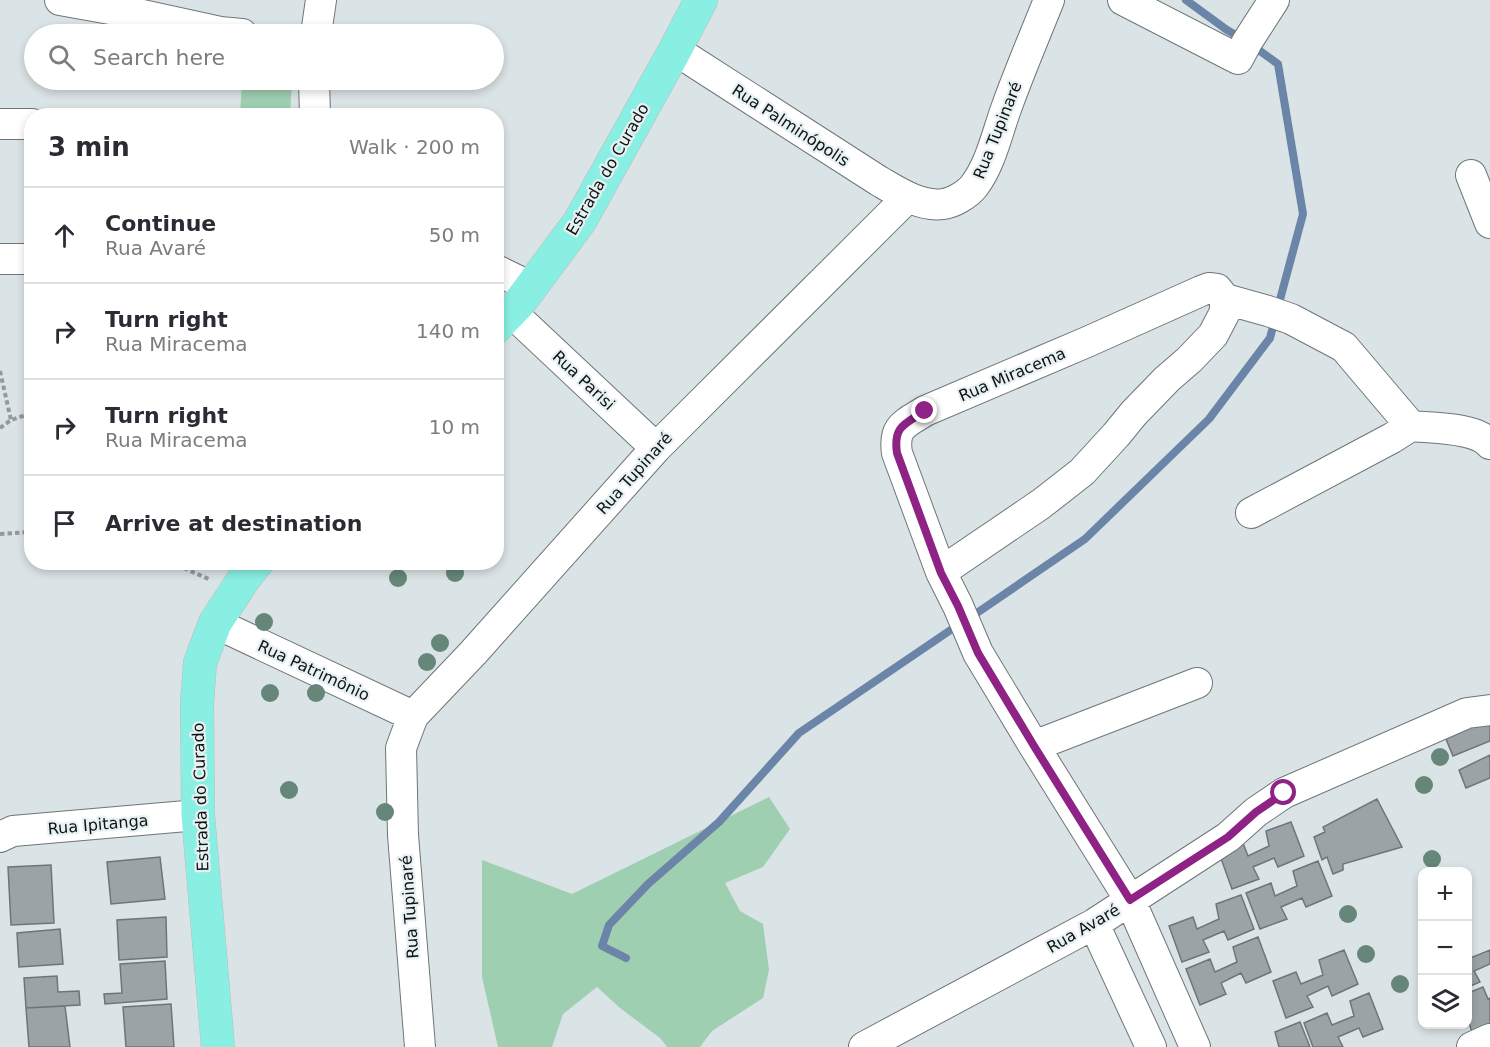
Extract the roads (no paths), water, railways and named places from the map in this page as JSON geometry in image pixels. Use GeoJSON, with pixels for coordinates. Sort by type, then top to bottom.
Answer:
{"type":"FeatureCollection","features":[{"type":"Feature","properties":{"kind":"main road","name":"Estrada do Curado"},"geometry":{"type":"LineString","coordinates":[[513,309],[580,221],[701,0]]}},
{"type":"Feature","properties":{"kind":"main road","name":"Estrada do Curado"},"geometry":{"type":"LineString","coordinates":[[218,1047],[198,815],[197,703],[200,663],[215,623],[251,570]]}},
{"type":"Feature","properties":{"kind":"street"},"geometry":{"type":"LineString","coordinates":[[60,0],[184,24]]}},
{"type":"Feature","properties":{"kind":"street"},"geometry":{"type":"LineString","coordinates":[[317,24],[321,0]]}},
{"type":"Feature","properties":{"kind":"street","name":"Rua Tupinaré"},"geometry":{"type":"LineString","coordinates":[[420,1047],[403,835],[401,748],[413,716],[473,653],[656,448],[908,197],[943,204],[957,199],[972,189],[984,172],[1049,0]]}},
{"type":"Feature","properties":{"kind":"street"},"geometry":{"type":"LineString","coordinates":[[1123,0],[1238,59],[1274,0]]}},
{"type":"Feature","properties":{"kind":"street","name":"Rua Palminópolis"},"geometry":{"type":"LineString","coordinates":[[675,51],[879,181],[908,197]]}},
{"type":"Feature","properties":{"kind":"street"},"geometry":{"type":"LineString","coordinates":[[314,90],[315,108]]}},
{"type":"Feature","properties":{"kind":"street"},"geometry":{"type":"LineString","coordinates":[[0,124],[24,124]]}},
{"type":"Feature","properties":{"kind":"street"},"geometry":{"type":"LineString","coordinates":[[1471,175],[1490,223]]}},
{"type":"Feature","properties":{"kind":"street"},"geometry":{"type":"LineString","coordinates":[[0,259],[24,259]]}},
{"type":"Feature","properties":{"kind":"street","name":"Rua Parisi"},"geometry":{"type":"LineString","coordinates":[[504,288],[513,309],[656,448]]}},
{"type":"Feature","properties":{"kind":"street","name":"Rua Miracema"},"geometry":{"type":"LineString","coordinates":[[1195,1047],[1130,900],[978,653],[941,573],[896,445],[897,434],[902,426],[925,411],[1201,291],[1209,288],[1221,294]]}},
{"type":"Feature","properties":{"kind":"street"},"geometry":{"type":"LineString","coordinates":[[1221,294],[1280,315],[1344,347],[1411,426]]}},
{"type":"Feature","properties":{"kind":"street"},"geometry":{"type":"LineString","coordinates":[[941,573],[1041,504],[1082,472],[1134,413],[1213,334],[1226,312],[1221,294]]}},
{"type":"Feature","properties":{"kind":"street"},"geometry":{"type":"LineString","coordinates":[[1251,513],[1411,426],[1468,432],[1486,438],[1490,444]]}},
{"type":"Feature","properties":{"kind":"street","name":"Rua Patrimônio"},"geometry":{"type":"LineString","coordinates":[[215,623],[413,716]]}},
{"type":"Feature","properties":{"kind":"street"},"geometry":{"type":"LineString","coordinates":[[1034,746],[1197,683]]}},
{"type":"Feature","properties":{"kind":"street","name":"Rua Avaré"},"geometry":{"type":"LineString","coordinates":[[864,1047],[1094,924],[1228,837],[1256,812],[1284,793],[1467,713],[1490,710]]}},
{"type":"Feature","properties":{"kind":"street","name":"Rua Ipitanga"},"geometry":{"type":"LineString","coordinates":[[0,837],[13,831],[198,815]]}},
{"type":"Feature","properties":{"kind":"street"},"geometry":{"type":"LineString","coordinates":[[1094,924],[1151,1047]]}},
{"type":"Feature","properties":{"kind":"street"},"geometry":{"type":"LineString","coordinates":[[1472,1047],[1490,1039]]}},
{"type":"Feature","properties":{"kind":"waterway"},"geometry":{"type":"LineString","coordinates":[[1186,0],[1243,39]]}},
{"type":"Feature","properties":{"kind":"waterway"},"geometry":{"type":"LineString","coordinates":[[1253,46],[1278,64],[1303,214],[1278,307]]}},
{"type":"Feature","properties":{"kind":"waterway"},"geometry":{"type":"LineString","coordinates":[[971,617],[1085,539],[1209,419],[1270,338],[1275,319]]}},
{"type":"Feature","properties":{"kind":"waterway"},"geometry":{"type":"LineString","coordinates":[[626,958],[602,946],[609,925],[648,884],[719,822],[799,733],[958,625]]}}]}
